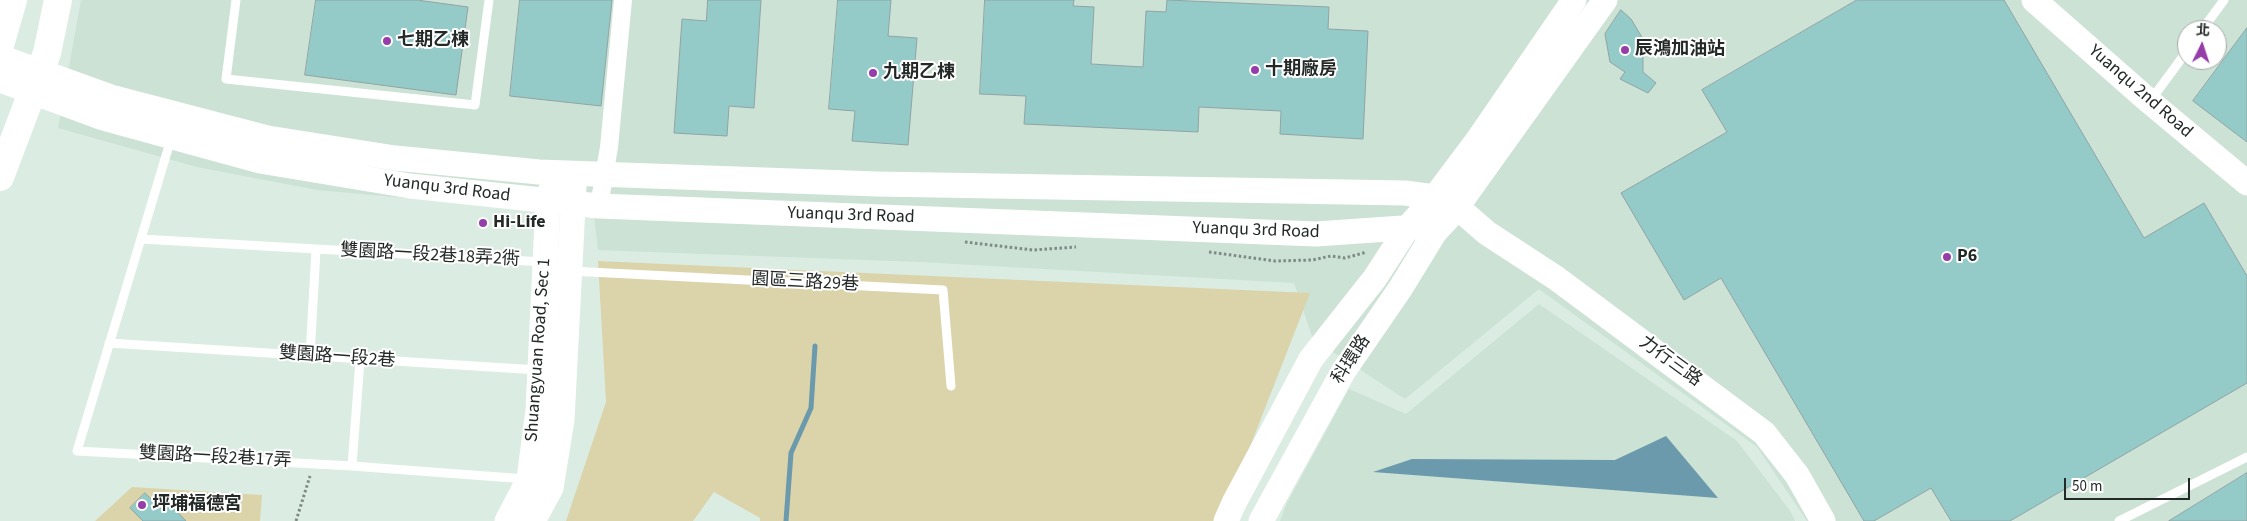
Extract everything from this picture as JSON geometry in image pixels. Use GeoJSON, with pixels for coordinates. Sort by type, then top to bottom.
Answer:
{"type":"FeatureCollection","features":[{"type":"Feature","properties":{"kind":"highway"},"geometry":{"type":"LineString","coordinates":[[0,45],[13,0]]}},
{"type":"Feature","properties":{"kind":"highway"},"geometry":{"type":"LineString","coordinates":[[0,177],[47,53],[58,0]]}},
{"type":"Feature","properties":{"kind":"street"},"geometry":{"type":"LineString","coordinates":[[600,206],[606,175],[623,0]]}},
{"type":"Feature","properties":{"kind":"street"},"geometry":{"type":"LineString","coordinates":[[1435,198],[1477,141],[1574,0]]}},
{"type":"Feature","properties":{"kind":"street"},"geometry":{"type":"LineString","coordinates":[[1457,207],[1605,0]]}},
{"type":"Feature","properties":{"kind":"street","name":"Yuanqu 2nd Road"},"geometry":{"type":"LineString","coordinates":[[2034,0],[2150,102],[2247,183]]}},
{"type":"Feature","properties":{"kind":"street","name":"Yuanqu 3rd Road"},"geometry":{"type":"LineString","coordinates":[[0,57],[172,137],[269,162],[410,186],[600,206],[1316,234],[1420,229]]}},
{"type":"Feature","properties":{"kind":"street","name":"Yuanqu 3rd Road"},"geometry":{"type":"LineString","coordinates":[[0,80],[107,108],[268,138],[395,158],[565,174],[877,184],[1405,193],[1435,198]]}},
{"type":"Feature","properties":{"kind":"street","name":"Shuangyuan Road, Sec 1"},"geometry":{"type":"LineString","coordinates":[[533,521],[551,488],[562,420],[551,371],[544,262],[548,200],[565,174]]}},
{"type":"Feature","properties":{"kind":"street","name":"Shuangyuan Road, Sec 1"},"geometry":{"type":"LineString","coordinates":[[507,521],[529,479],[538,410],[551,371],[570,271],[573,203],[565,174]]}},
{"type":"Feature","properties":{"kind":"street","name":"力行三路"},"geometry":{"type":"LineString","coordinates":[[1435,198],[1457,207],[1487,233],[1556,278],[1764,434],[1797,475],[1823,521]]}},
{"type":"Feature","properties":{"kind":"street","name":"科環路"},"geometry":{"type":"LineString","coordinates":[[1261,521],[1343,372],[1400,289],[1420,229],[1435,198]]}},
{"type":"Feature","properties":{"kind":"street","name":"科環路"},"geometry":{"type":"LineString","coordinates":[[1226,521],[1311,359],[1380,272],[1420,229],[1457,207]]}},
{"type":"Feature","properties":{"kind":"street"},"geometry":{"type":"LineString","coordinates":[[1420,229],[1487,233]]}},
{"type":"Feature","properties":{"kind":"street"},"geometry":{"type":"LineString","coordinates":[[1365,232],[1375,235],[1382,242],[1384,262],[1380,272]]}},
{"type":"Feature","properties":{"kind":"lane"},"geometry":{"type":"LineString","coordinates":[[236,0],[226,79],[475,106],[489,0]]}},
{"type":"Feature","properties":{"kind":"lane"},"geometry":{"type":"LineString","coordinates":[[2209,20],[2224,0]]}},
{"type":"Feature","properties":{"kind":"lane"},"geometry":{"type":"LineString","coordinates":[[2150,102],[2177,65]]}},
{"type":"Feature","properties":{"kind":"lane"},"geometry":{"type":"LineString","coordinates":[[110,343],[172,137]]}},
{"type":"Feature","properties":{"kind":"lane","name":"雙園路一段2巷18弄2衖"},"geometry":{"type":"LineString","coordinates":[[141,239],[544,262]]}},
{"type":"Feature","properties":{"kind":"lane"},"geometry":{"type":"LineString","coordinates":[[310,356],[316,250]]}},
{"type":"Feature","properties":{"kind":"lane","name":"園區三路29巷"},"geometry":{"type":"LineString","coordinates":[[570,271],[943,290],[951,386]]}},
{"type":"Feature","properties":{"kind":"lane","name":"雙園路一段2巷"},"geometry":{"type":"LineString","coordinates":[[110,343],[551,371]]}},
{"type":"Feature","properties":{"kind":"lane","name":"雙園路一段2巷17弄"},"geometry":{"type":"LineString","coordinates":[[110,343],[77,452],[352,466],[529,479]]}},
{"type":"Feature","properties":{"kind":"lane"},"geometry":{"type":"LineString","coordinates":[[352,466],[360,360]]}},
{"type":"Feature","properties":{"kind":"lane"},"geometry":{"type":"LineString","coordinates":[[2119,521],[2247,457]]}},
{"type":"Feature","properties":{"kind":"path"},"geometry":{"type":"LineString","coordinates":[[296,521],[314,464]]}},
{"type":"Feature","properties":{"kind":"shaded area"},"geometry":{"type":"Polygon","coordinates":[[[81,0],[2247,0],[2247,521],[1807,521],[1757,447],[1539,289],[1405,399],[1313,339],[1294,283],[920,262],[598,250],[594,215],[317,190],[197,167],[58,128],[81,0]]]}},
{"type":"Feature","properties":{"kind":"shaded area"},"geometry":{"type":"Polygon","coordinates":[[[598,261],[1310,293],[1221,521],[760,521],[760,518],[714,492],[693,521],[566,521],[606,402],[598,261]]]}},
{"type":"Feature","properties":{"kind":"shaded area"},"geometry":{"type":"Polygon","coordinates":[[[1539,304],[1737,441],[1791,512],[1795,521],[1280,521],[1287,503],[1349,389],[1406,414],[1539,304]]]}},
{"type":"Feature","properties":{"kind":"shaded area"},"geometry":{"type":"Polygon","coordinates":[[[132,487],[262,495],[260,521],[95,521],[132,487]]]}},
{"type":"Feature","properties":{"kind":"water"},"geometry":{"type":"Polygon","coordinates":[[[1666,436],[1718,498],[1373,472],[1412,459],[1615,460],[1666,436]]]}},
{"type":"Feature","properties":{"kind":"building","name":"七期乙棟"},"geometry":{"type":"Polygon","coordinates":[[[316,0],[417,0],[468,7],[456,95],[305,75],[316,0]]]}},
{"type":"Feature","properties":{"kind":"building"},"geometry":{"type":"Polygon","coordinates":[[[520,0],[612,0],[601,106],[510,96],[520,0]]]}},
{"type":"Feature","properties":{"kind":"building"},"geometry":{"type":"Polygon","coordinates":[[[708,0],[761,0],[754,108],[729,106],[727,136],[674,133],[682,19],[706,21],[708,0]]]}},
{"type":"Feature","properties":{"kind":"building","name":"九期乙棟"},"geometry":{"type":"Polygon","coordinates":[[[838,0],[891,0],[888,36],[917,38],[908,145],[852,141],[855,111],[829,109],[838,0]]]}},
{"type":"Feature","properties":{"kind":"building","name":"十期廠房"},"geometry":{"type":"Polygon","coordinates":[[[985,0],[1074,0],[1073,6],[1094,7],[1091,64],[1143,67],[1146,11],[1166,12],[1167,0],[1329,7],[1328,29],[1368,31],[1363,139],[1280,134],[1281,111],[1199,107],[1198,132],[1024,124],[1026,96],[980,94],[985,0]]]}},
{"type":"Feature","properties":{"kind":"building","name":"P6"},"geometry":{"type":"Polygon","coordinates":[[[1857,0],[2004,0],[2144,238],[2204,203],[2247,276],[2247,383],[2010,521],[1951,521],[1931,488],[1874,521],[1864,521],[1721,278],[1684,300],[1621,193],[1727,132],[1702,90],[1857,0]]]}},
{"type":"Feature","properties":{"kind":"building","name":"辰鴻加油站"},"geometry":{"type":"Polygon","coordinates":[[[1621,10],[1631,19],[1643,39],[1643,72],[1656,83],[1648,93],[1620,79],[1625,72],[1610,62],[1605,34],[1621,10]]]}},
{"type":"Feature","properties":{"kind":"building"},"geometry":{"type":"Polygon","coordinates":[[[2247,28],[2247,142],[2193,101],[2216,70],[2227,70],[2227,55],[2247,28]]]}},
{"type":"Feature","properties":{"kind":"building"},"geometry":{"type":"Polygon","coordinates":[[[2247,473],[2247,521],[2169,521],[2247,473]]]}},
{"type":"Feature","properties":{"kind":"building"},"geometry":{"type":"Polygon","coordinates":[[[145,493],[161,509],[168,502],[186,521],[143,521],[130,508],[145,493]]]}},
{"type":"Feature","properties":{"kind":"waterway"},"geometry":{"type":"LineString","coordinates":[[786,521],[791,453],[811,408],[815,346]]}},
{"type":"Feature","properties":{"kind":"place","name":"七期乙棟"},"geometry":{"type":"Point","coordinates":[387,41]}},
{"type":"Feature","properties":{"kind":"place","name":"辰鴻加油站"},"geometry":{"type":"Point","coordinates":[1625,50]}},
{"type":"Feature","properties":{"kind":"place","name":"十期廠房"},"geometry":{"type":"Point","coordinates":[1255,70]}},
{"type":"Feature","properties":{"kind":"place","name":"九期乙棟"},"geometry":{"type":"Point","coordinates":[873,73]}},
{"type":"Feature","properties":{"kind":"place","name":"Hi-Life"},"geometry":{"type":"Point","coordinates":[483,223]}},
{"type":"Feature","properties":{"kind":"place","name":"P6"},"geometry":{"type":"Point","coordinates":[1947,257]}},
{"type":"Feature","properties":{"kind":"place","name":"坪埔福德宮"},"geometry":{"type":"Point","coordinates":[142,505]}}]}
